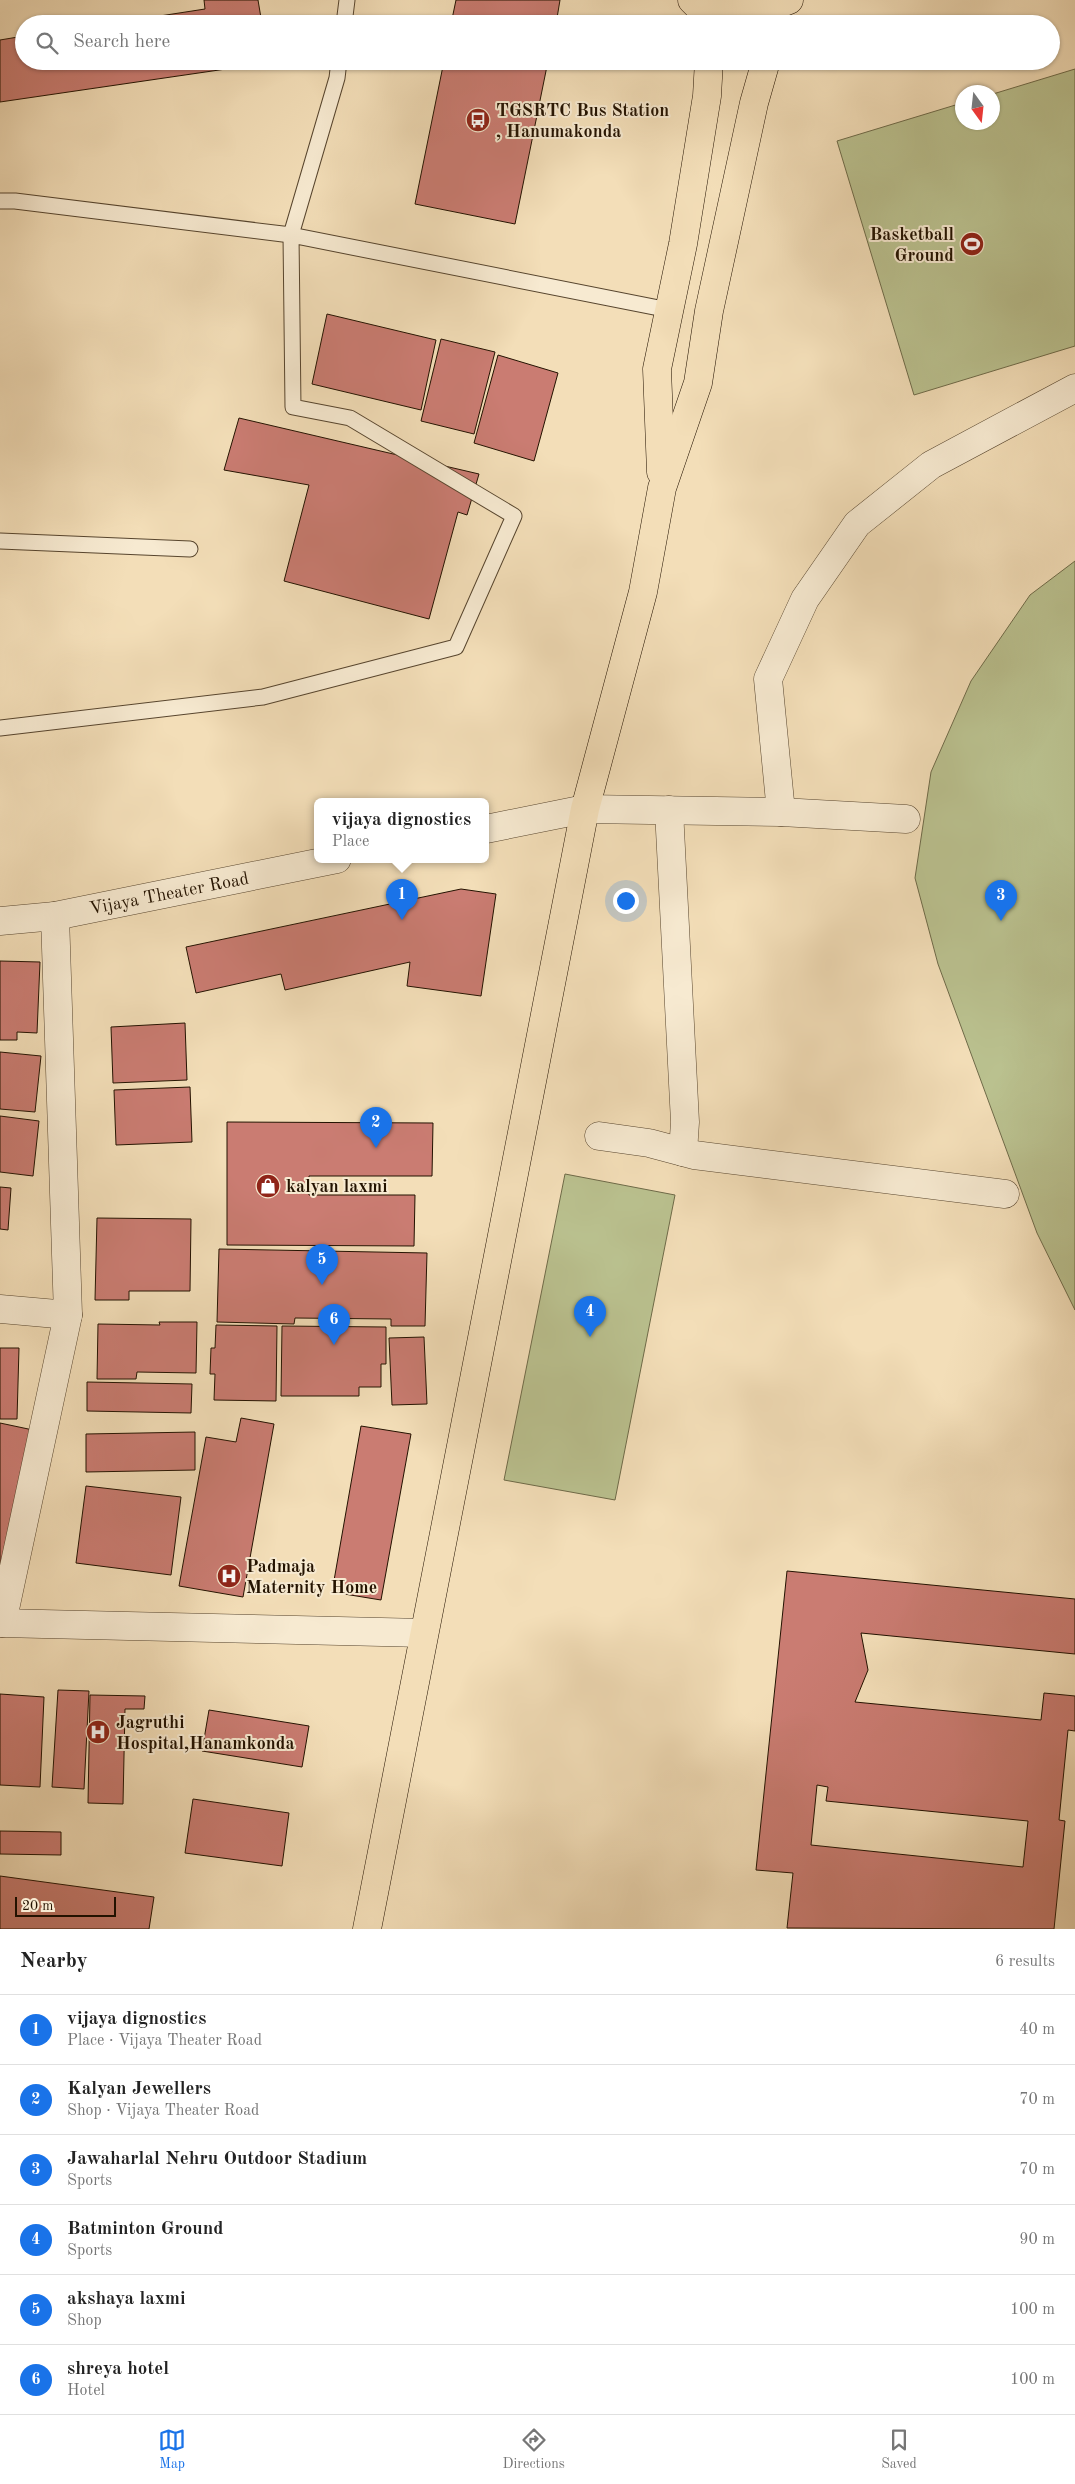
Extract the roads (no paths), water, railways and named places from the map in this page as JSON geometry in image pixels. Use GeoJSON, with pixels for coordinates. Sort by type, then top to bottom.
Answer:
{"type":"FeatureCollection","features":[{"type":"Feature","properties":{"kind":"main road"},"geometry":{"type":"LineString","coordinates":[[692,0],[707,15]]}},
{"type":"Feature","properties":{"kind":"main road"},"geometry":{"type":"LineString","coordinates":[[717,0],[732,4],[783,9]]}},
{"type":"Feature","properties":{"kind":"main road"},"geometry":{"type":"LineString","coordinates":[[662,488],[657,369],[683,244],[707,96],[708,70]]}},
{"type":"Feature","properties":{"kind":"main road"},"geometry":{"type":"LineString","coordinates":[[367,1929],[585,809],[643,592],[662,488],[698,383],[709,311],[754,103],[763,70]]}},
{"type":"Feature","properties":{"kind":"street"},"geometry":{"type":"LineString","coordinates":[[781,812],[768,679],[805,599],[856,524],[931,465],[1075,388]]}},
{"type":"Feature","properties":{"kind":"street"},"geometry":{"type":"LineString","coordinates":[[489,828],[585,809],[781,812],[906,820]]}},
{"type":"Feature","properties":{"kind":"street"},"geometry":{"type":"LineString","coordinates":[[669,810],[685,1122],[683,1152]]}},
{"type":"Feature","properties":{"kind":"street","name":"Vijaya Theater Road"},"geometry":{"type":"LineString","coordinates":[[0,921],[55,916],[317,863]]}},
{"type":"Feature","properties":{"kind":"street"},"geometry":{"type":"LineString","coordinates":[[55,916],[68,1315],[1,1623],[424,1633]]}},
{"type":"Feature","properties":{"kind":"street"},"geometry":{"type":"LineString","coordinates":[[599,1136],[683,1152],[1005,1194]]}},
{"type":"Feature","properties":{"kind":"street"},"geometry":{"type":"LineString","coordinates":[[0,1309],[68,1315]]}},
{"type":"Feature","properties":{"kind":"lane"},"geometry":{"type":"LineString","coordinates":[[345,15],[347,0]]}},
{"type":"Feature","properties":{"kind":"lane"},"geometry":{"type":"LineString","coordinates":[[0,728],[263,697],[456,647],[514,516],[350,418],[293,408],[291,235],[338,70]]}},
{"type":"Feature","properties":{"kind":"lane"},"geometry":{"type":"LineString","coordinates":[[0,201],[15,201],[291,235],[669,310]]}},
{"type":"Feature","properties":{"kind":"lane"},"geometry":{"type":"LineString","coordinates":[[0,541],[190,549]]}},
{"type":"Feature","properties":{"kind":"place","name":"TGSRTC Bus Station , Hanumakonda"},"geometry":{"type":"Point","coordinates":[478,120]}},
{"type":"Feature","properties":{"kind":"place","name":"Basketball Ground"},"geometry":{"type":"Point","coordinates":[972,244]}},
{"type":"Feature","properties":{"kind":"place","name":"vijaya dignostics"},"geometry":{"type":"Point","coordinates":[402,920]}},
{"type":"Feature","properties":{"kind":"place","name":"Jawaharlal Nehru Outdoor Stadium"},"geometry":{"type":"Point","coordinates":[1001,921]}},
{"type":"Feature","properties":{"kind":"place","name":"Kalyan Jewellers"},"geometry":{"type":"Point","coordinates":[376,1148]}},
{"type":"Feature","properties":{"kind":"place","name":"kalyan laxmi"},"geometry":{"type":"Point","coordinates":[268,1186]}},
{"type":"Feature","properties":{"kind":"place","name":"akshaya laxmi"},"geometry":{"type":"Point","coordinates":[322,1285]}},
{"type":"Feature","properties":{"kind":"place","name":"Batminton Ground"},"geometry":{"type":"Point","coordinates":[590,1337]}},
{"type":"Feature","properties":{"kind":"place","name":"shreya hotel"},"geometry":{"type":"Point","coordinates":[334,1345]}},
{"type":"Feature","properties":{"kind":"place","name":"Padmaja Maternity Home"},"geometry":{"type":"Point","coordinates":[229,1576]}},
{"type":"Feature","properties":{"kind":"place","name":"Jagruthi Hospital,Hanamkonda"},"geometry":{"type":"Point","coordinates":[98,1732]}}]}
